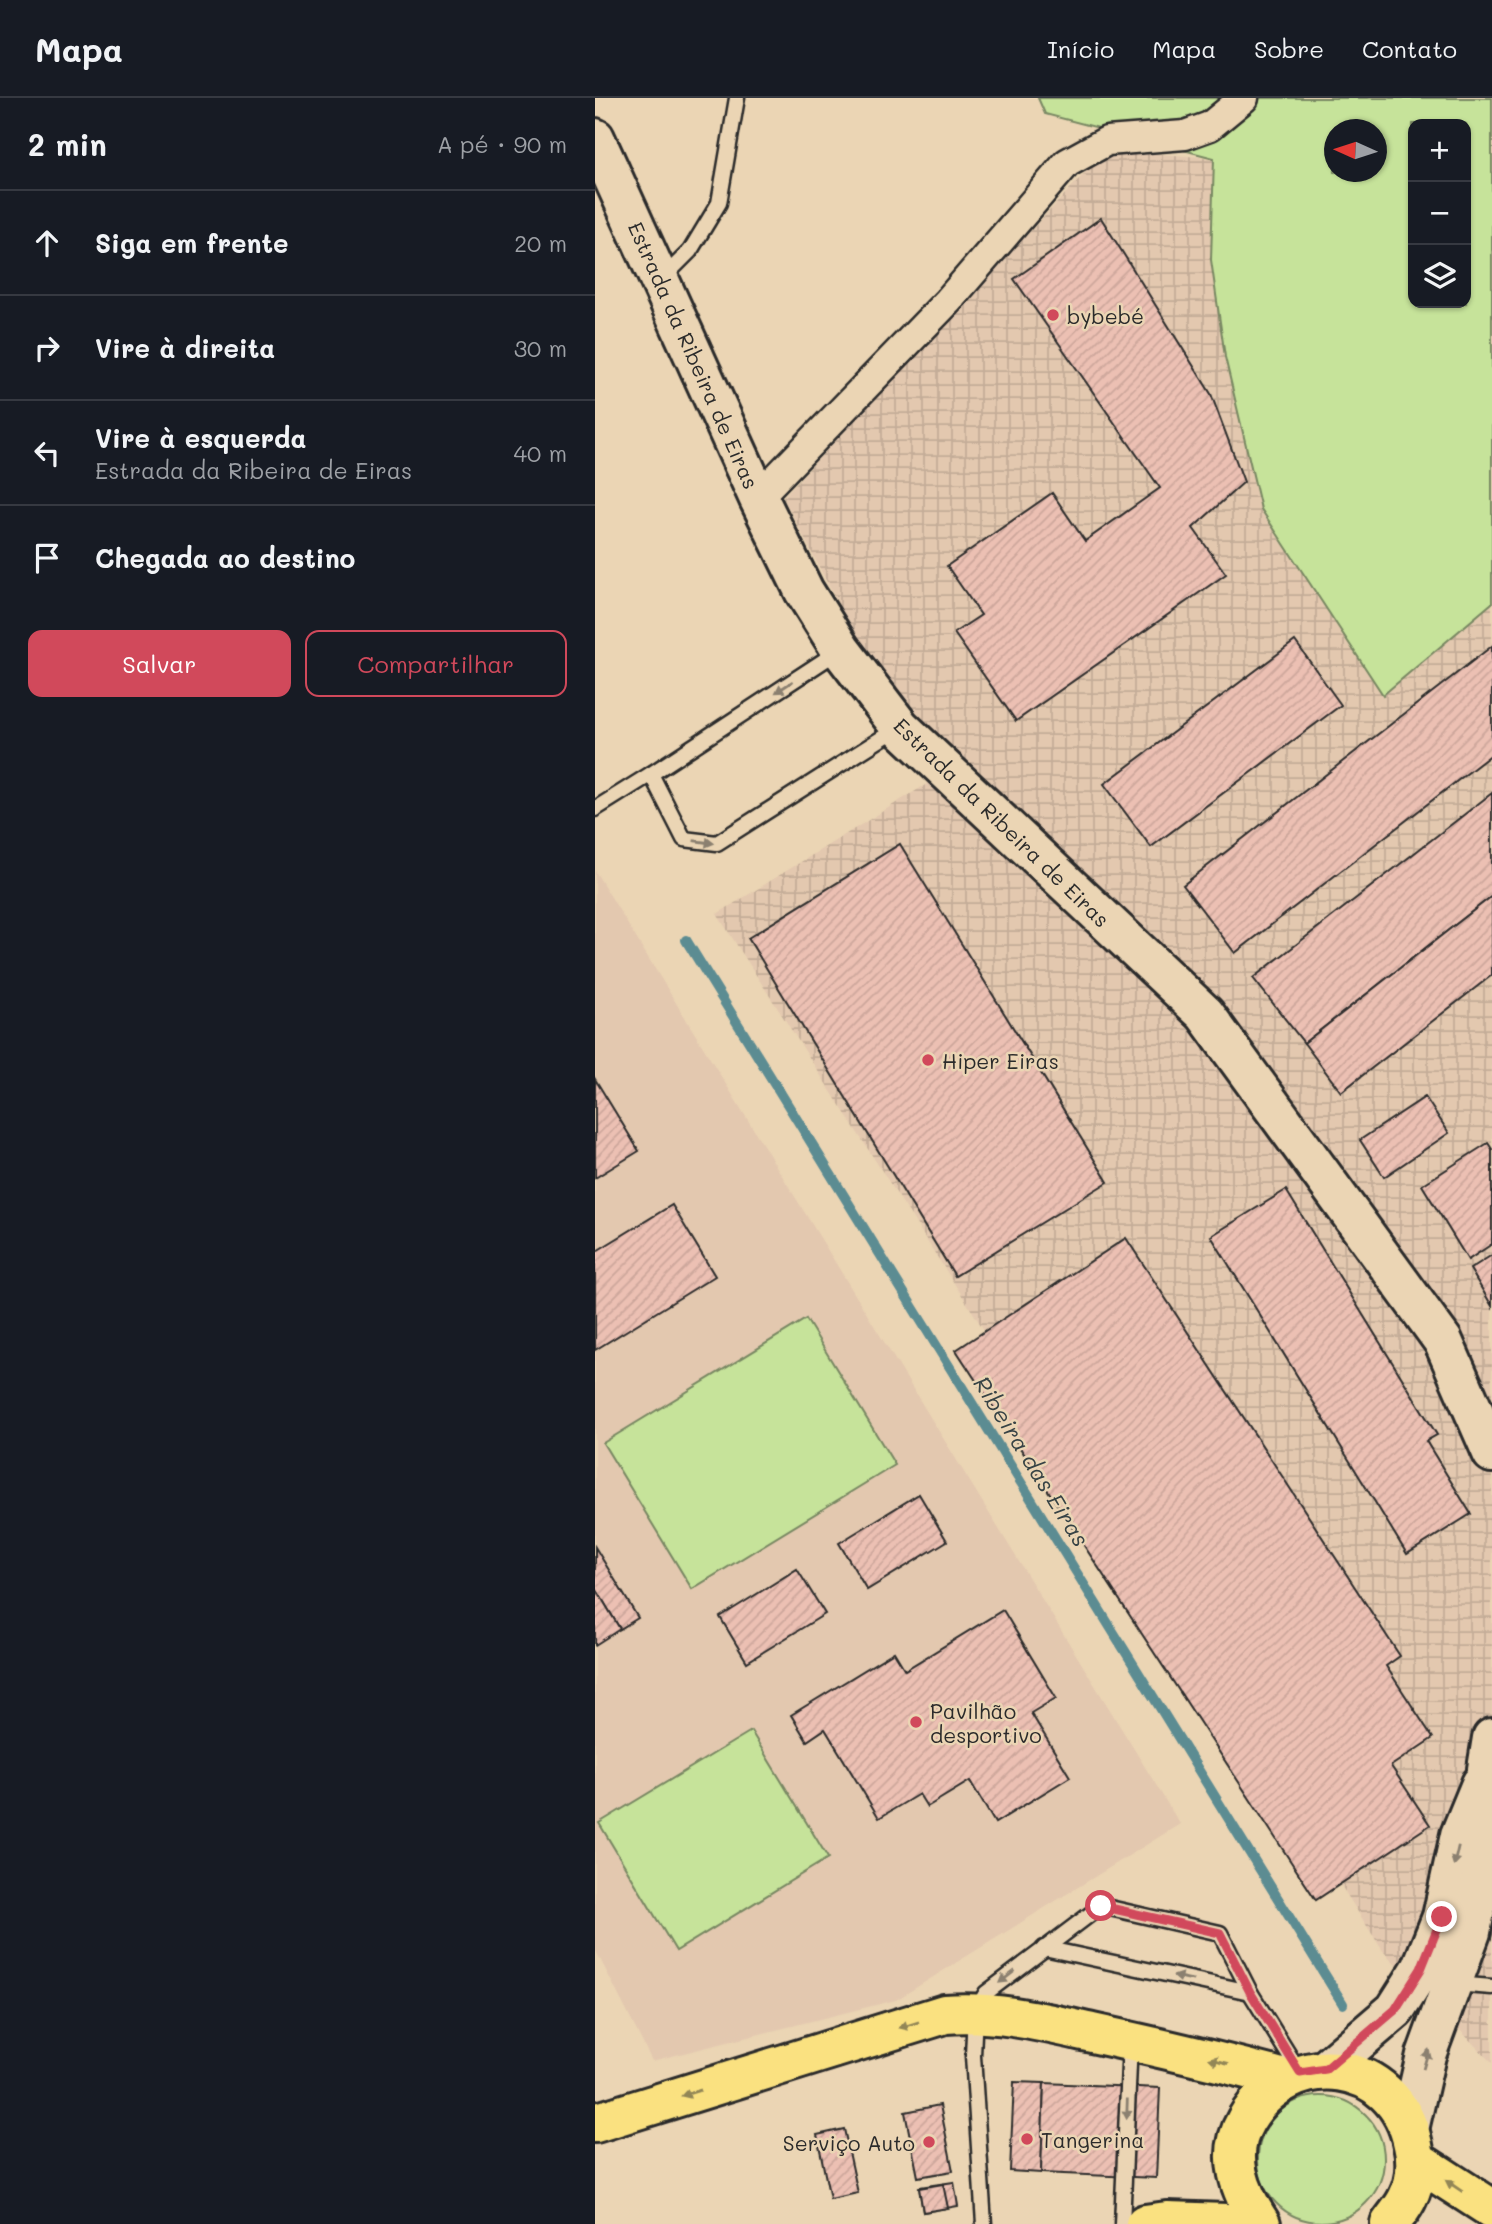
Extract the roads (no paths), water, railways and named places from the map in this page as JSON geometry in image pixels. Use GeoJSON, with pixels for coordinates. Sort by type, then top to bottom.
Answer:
{"type":"FeatureCollection","features":[{"type":"Feature","properties":{"kind":"main road"},"geometry":{"type":"LineString","coordinates":[[595,2123],[945,2014],[975,2012],[1017,2017],[1304,2074],[1361,2076],[1390,2096],[1413,2143],[1492,2209]]}},
{"type":"Feature","properties":{"kind":"main road"},"geometry":{"type":"LineString","coordinates":[[1261,2224],[1243,2196],[1235,2163],[1241,2129],[1258,2100],[1304,2074]]}},
{"type":"Feature","properties":{"kind":"main road"},"geometry":{"type":"LineString","coordinates":[[1390,2224],[1409,2196],[1413,2143]]}},
{"type":"Feature","properties":{"kind":"main road"},"geometry":{"type":"LineString","coordinates":[[1145,2224],[1167,2221],[1255,2224]]}},
{"type":"Feature","properties":{"kind":"street"},"geometry":{"type":"LineString","coordinates":[[758,497],[948,301],[1067,163],[1107,141],[1185,135],[1210,126],[1244,98]]}},
{"type":"Feature","properties":{"kind":"street","name":"Estrada da Ribeira de Eiras"},"geometry":{"type":"LineString","coordinates":[[595,138],[758,497],[804,591],[841,650],[900,727],[1205,1014],[1443,1341],[1492,1453]]}},
{"type":"Feature","properties":{"kind":"street"},"geometry":{"type":"LineString","coordinates":[[1413,2143],[1426,2055],[1471,1932],[1489,1837],[1490,1753]]}},
{"type":"Feature","properties":{"kind":"street"},"geometry":{"type":"LineString","coordinates":[[1304,2074],[1395,2010],[1421,1969],[1442,1917],[1460,1835],[1490,1753]]}},
{"type":"Feature","properties":{"kind":"lane"},"geometry":{"type":"LineString","coordinates":[[660,282],[690,251],[719,203],[737,98]]}},
{"type":"Feature","properties":{"kind":"lane"},"geometry":{"type":"LineString","coordinates":[[595,809],[841,650]]}},
{"type":"Feature","properties":{"kind":"lane"},"geometry":{"type":"LineString","coordinates":[[651,774],[684,839],[717,844],[900,727]]}},
{"type":"Feature","properties":{"kind":"lane"},"geometry":{"type":"LineString","coordinates":[[983,2224],[973,2056],[975,2012],[986,1993],[1101,1906],[1220,1933],[1250,1992],[1304,2074]]}},
{"type":"Feature","properties":{"kind":"lane"},"geometry":{"type":"LineString","coordinates":[[1044,1948],[1250,1992]]}},
{"type":"Feature","properties":{"kind":"lane"},"geometry":{"type":"LineString","coordinates":[[1454,1984],[1492,1987]]}},
{"type":"Feature","properties":{"kind":"lane"},"geometry":{"type":"LineString","coordinates":[[1122,2224],[1131,2041]]}},
{"type":"Feature","properties":{"kind":"waterway","name":"Ribeira das Eiras"},"geometry":{"type":"LineString","coordinates":[[686,940],[1343,2004]]}},
{"type":"Feature","properties":{"kind":"place","name":"bybebé"},"geometry":{"type":"Point","coordinates":[1053,315]}},
{"type":"Feature","properties":{"kind":"place","name":"Hiper Eiras"},"geometry":{"type":"Point","coordinates":[928,1060]}},
{"type":"Feature","properties":{"kind":"place","name":"Pavilhão desportivo"},"geometry":{"type":"Point","coordinates":[916,1722]}},
{"type":"Feature","properties":{"kind":"place","name":"Tangerina"},"geometry":{"type":"Point","coordinates":[1027,2139]}},
{"type":"Feature","properties":{"kind":"place","name":"Serviço Auto"},"geometry":{"type":"Point","coordinates":[929,2142]}}]}
